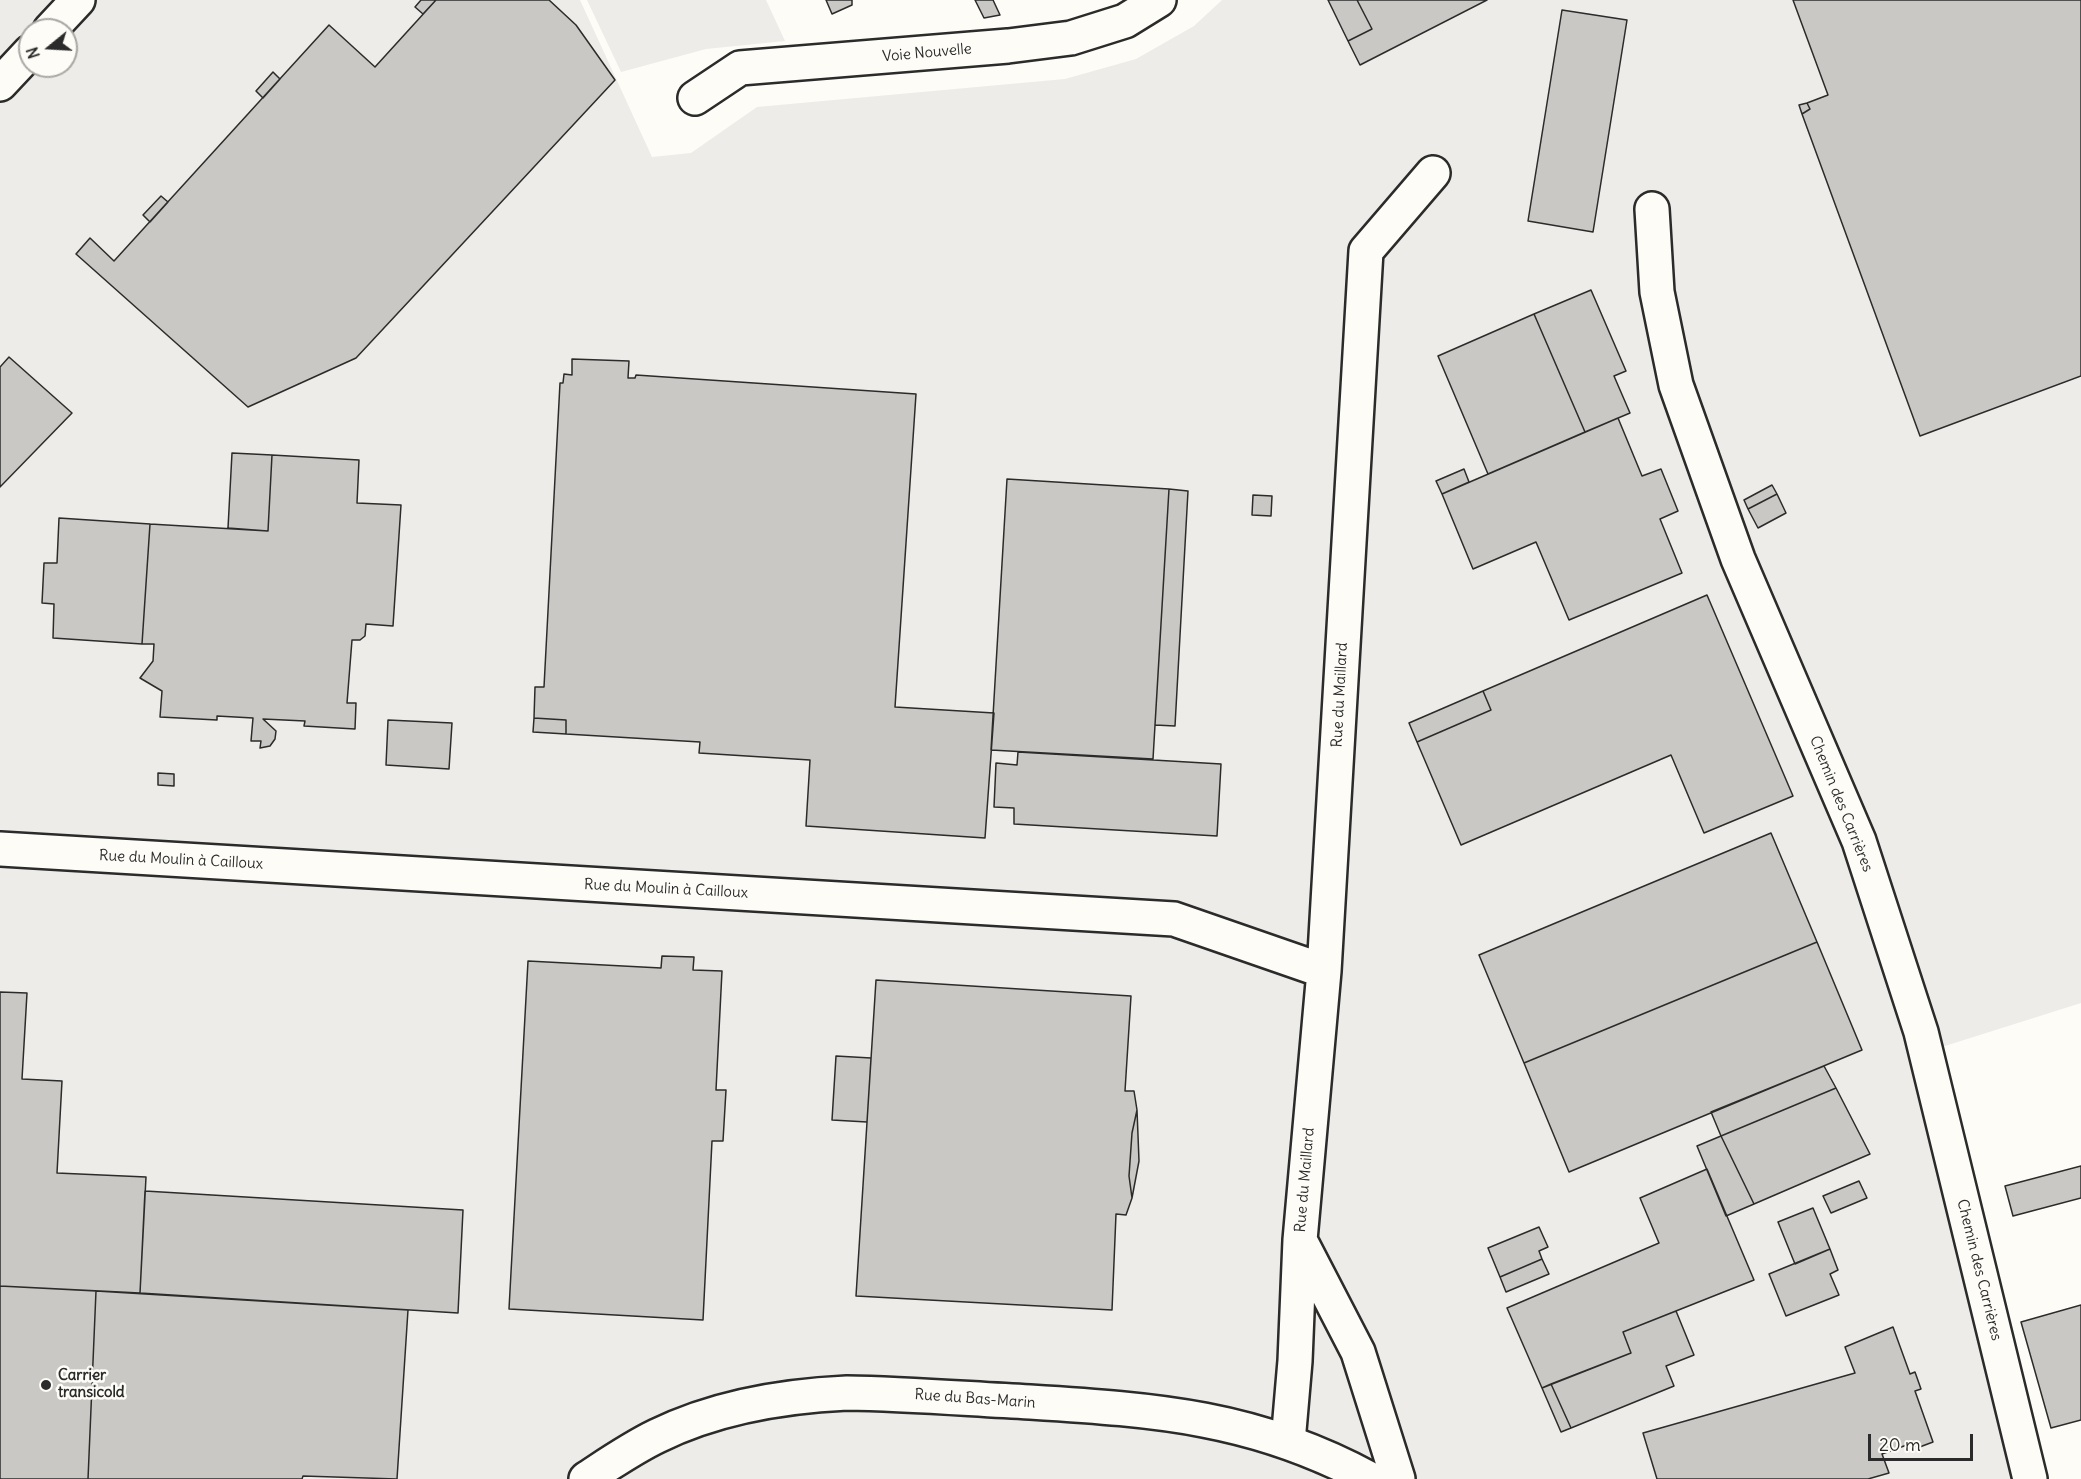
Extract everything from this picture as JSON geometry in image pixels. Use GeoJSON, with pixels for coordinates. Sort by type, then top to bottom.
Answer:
{"type":"FeatureCollection","features":[{"type":"Feature","properties":{"kind":"street"},"geometry":{"type":"LineString","coordinates":[[61,18],[78,0]]}},
{"type":"Feature","properties":{"kind":"street","name":"Voie Nouvelle"},"geometry":{"type":"LineString","coordinates":[[695,98],[740,68],[1008,46],[1071,38],[1125,21],[1159,0]]}},
{"type":"Feature","properties":{"kind":"street"},"geometry":{"type":"LineString","coordinates":[[0,84],[18,65]]}},
{"type":"Feature","properties":{"kind":"street","name":"Rue du Maillard"},"geometry":{"type":"LineString","coordinates":[[1288,1442],[1295,1361],[1300,1240],[1324,971],[1366,251],[1433,173]]}},
{"type":"Feature","properties":{"kind":"street","name":"Chemin des Carrières"},"geometry":{"type":"LineString","coordinates":[[1652,209],[1657,292],[1676,385],[1738,559],[1859,841],[1914,1009],[2030,1479]]}},
{"type":"Feature","properties":{"kind":"street","name":"Rue du Moulin à Cailloux"},"geometry":{"type":"LineString","coordinates":[[0,849],[1174,919],[1324,971]]}},
{"type":"Feature","properties":{"kind":"street","name":"Rue du Maillard"},"geometry":{"type":"LineString","coordinates":[[1300,1240],[1358,1352],[1398,1479]]}},
{"type":"Feature","properties":{"kind":"street","name":"Rue du Bas-Marin"},"geometry":{"type":"LineString","coordinates":[[586,1479],[656,1436],[694,1421],[754,1403],[799,1395],[894,1394],[1146,1410],[1216,1421],[1288,1442],[1332,1458],[1370,1479]]}},
{"type":"Feature","properties":{"kind":"shaded area"},"geometry":{"type":"Polygon","coordinates":[[[0,0],[580,0],[652,157],[691,153],[757,107],[1065,79],[1136,59],[1194,26],[1222,0],[2081,0],[2081,1003],[1926,1052],[2030,1479],[0,1479],[0,0]]]}},
{"type":"Feature","properties":{"kind":"shaded area"},"geometry":{"type":"Polygon","coordinates":[[[587,0],[766,0],[785,41],[706,49],[621,72],[587,0]]]}},
{"type":"Feature","properties":{"kind":"building"},"geometry":{"type":"Polygon","coordinates":[[[421,0],[436,0],[423,14],[415,7],[421,0]]]}},
{"type":"Feature","properties":{"kind":"building"},"geometry":{"type":"Polygon","coordinates":[[[436,0],[549,0],[576,25],[615,80],[356,358],[248,407],[76,254],[90,238],[114,261],[329,25],[375,67],[436,0]]]}},
{"type":"Feature","properties":{"kind":"building"},"geometry":{"type":"Polygon","coordinates":[[[826,0],[852,0],[852,5],[832,14],[826,0]]]}},
{"type":"Feature","properties":{"kind":"building"},"geometry":{"type":"Polygon","coordinates":[[[975,0],[993,0],[1000,15],[984,18],[975,0]]]}},
{"type":"Feature","properties":{"kind":"building"},"geometry":{"type":"Polygon","coordinates":[[[1328,0],[1357,0],[1372,29],[1348,41],[1328,0]]]}},
{"type":"Feature","properties":{"kind":"building"},"geometry":{"type":"Polygon","coordinates":[[[1357,0],[1487,0],[1360,65],[1348,41],[1372,29],[1357,0]]]}},
{"type":"Feature","properties":{"kind":"building"},"geometry":{"type":"Polygon","coordinates":[[[1793,0],[2081,0],[2081,376],[1920,436],[1802,114],[1810,109],[1807,103],[1828,95],[1793,0]]]}},
{"type":"Feature","properties":{"kind":"building"},"geometry":{"type":"Polygon","coordinates":[[[1562,10],[1627,20],[1593,232],[1528,221],[1562,10]]]}},
{"type":"Feature","properties":{"kind":"building"},"geometry":{"type":"Polygon","coordinates":[[[273,72],[280,79],[263,98],[256,91],[273,72]]]}},
{"type":"Feature","properties":{"kind":"building"},"geometry":{"type":"Polygon","coordinates":[[[1807,103],[1810,109],[1802,114],[1799,105],[1807,103]]]}},
{"type":"Feature","properties":{"kind":"building"},"geometry":{"type":"Polygon","coordinates":[[[161,196],[168,202],[150,222],[143,215],[161,196]]]}},
{"type":"Feature","properties":{"kind":"building"},"geometry":{"type":"Polygon","coordinates":[[[1591,290],[1626,371],[1614,376],[1630,413],[1585,432],[1534,314],[1591,290]]]}},
{"type":"Feature","properties":{"kind":"building"},"geometry":{"type":"Polygon","coordinates":[[[1534,314],[1585,432],[1488,474],[1438,356],[1534,314]]]}},
{"type":"Feature","properties":{"kind":"building"},"geometry":{"type":"Polygon","coordinates":[[[9,357],[72,413],[0,487],[0,367],[9,357]]]}},
{"type":"Feature","properties":{"kind":"building"},"geometry":{"type":"Polygon","coordinates":[[[572,359],[629,361],[628,378],[635,378],[636,375],[916,394],[895,707],[994,713],[985,838],[806,826],[810,760],[699,753],[700,742],[566,734],[566,720],[534,718],[535,687],[544,687],[560,383],[563,383],[564,374],[572,375],[572,359]]]}},
{"type":"Feature","properties":{"kind":"building"},"geometry":{"type":"Polygon","coordinates":[[[1618,418],[1642,476],[1661,469],[1678,511],[1660,519],[1682,573],[1569,620],[1536,542],[1473,569],[1442,494],[1618,418]]]}},
{"type":"Feature","properties":{"kind":"building"},"geometry":{"type":"Polygon","coordinates":[[[232,453],[272,455],[268,531],[228,528],[232,453]]]}},
{"type":"Feature","properties":{"kind":"building"},"geometry":{"type":"Polygon","coordinates":[[[272,455],[359,460],[357,503],[401,505],[393,626],[366,624],[365,636],[360,640],[352,640],[347,703],[356,703],[355,729],[304,726],[305,721],[263,719],[276,731],[275,739],[270,746],[260,748],[261,741],[251,741],[253,718],[217,716],[217,720],[160,717],[162,691],[140,678],[153,661],[154,644],[142,644],[150,524],[268,531],[272,455]]]}},
{"type":"Feature","properties":{"kind":"building"},"geometry":{"type":"Polygon","coordinates":[[[1464,469],[1469,482],[1442,494],[1436,481],[1464,469]]]}},
{"type":"Feature","properties":{"kind":"building"},"geometry":{"type":"Polygon","coordinates":[[[1007,479],[1169,489],[1153,759],[991,750],[1007,479]]]}},
{"type":"Feature","properties":{"kind":"building"},"geometry":{"type":"Polygon","coordinates":[[[1772,485],[1777,494],[1748,509],[1744,500],[1772,485]]]}},
{"type":"Feature","properties":{"kind":"building"},"geometry":{"type":"Polygon","coordinates":[[[1169,489],[1188,491],[1175,726],[1155,725],[1169,489]]]}},
{"type":"Feature","properties":{"kind":"building"},"geometry":{"type":"Polygon","coordinates":[[[1777,494],[1786,513],[1758,528],[1748,509],[1777,494]]]}},
{"type":"Feature","properties":{"kind":"building"},"geometry":{"type":"Polygon","coordinates":[[[1253,495],[1272,496],[1271,516],[1252,515],[1253,495]]]}},
{"type":"Feature","properties":{"kind":"building"},"geometry":{"type":"Polygon","coordinates":[[[59,518],[150,524],[142,644],[53,638],[54,604],[42,603],[44,563],[57,563],[59,518]]]}},
{"type":"Feature","properties":{"kind":"building"},"geometry":{"type":"Polygon","coordinates":[[[1707,595],[1793,796],[1704,833],[1671,755],[1461,845],[1417,742],[1491,710],[1483,691],[1707,595]]]}},
{"type":"Feature","properties":{"kind":"building"},"geometry":{"type":"Polygon","coordinates":[[[1483,691],[1491,710],[1417,742],[1409,723],[1483,691]]]}},
{"type":"Feature","properties":{"kind":"building"},"geometry":{"type":"Polygon","coordinates":[[[534,718],[566,720],[566,734],[533,732],[534,718]]]}},
{"type":"Feature","properties":{"kind":"building"},"geometry":{"type":"Polygon","coordinates":[[[388,720],[452,723],[449,769],[386,765],[388,720]]]}},
{"type":"Feature","properties":{"kind":"building"},"geometry":{"type":"Polygon","coordinates":[[[1018,752],[1221,764],[1217,836],[1014,824],[1014,808],[994,807],[996,763],[1017,765],[1018,752]]]}},
{"type":"Feature","properties":{"kind":"building"},"geometry":{"type":"Polygon","coordinates":[[[158,773],[174,774],[174,786],[158,785],[158,773]]]}},
{"type":"Feature","properties":{"kind":"building"},"geometry":{"type":"Polygon","coordinates":[[[1771,833],[1817,942],[1524,1063],[1479,955],[1771,833]]]}},
{"type":"Feature","properties":{"kind":"building"},"geometry":{"type":"Polygon","coordinates":[[[1817,942],[1862,1050],[1569,1172],[1524,1063],[1817,942]]]}},
{"type":"Feature","properties":{"kind":"building"},"geometry":{"type":"Polygon","coordinates":[[[662,956],[694,957],[693,970],[722,971],[716,1090],[726,1090],[723,1141],[712,1141],[703,1320],[509,1309],[528,961],[661,968],[662,956]]]}},
{"type":"Feature","properties":{"kind":"building"},"geometry":{"type":"Polygon","coordinates":[[[876,980],[1131,996],[1125,1091],[1134,1091],[1137,1110],[1132,1133],[1129,1176],[1132,1198],[1126,1215],[1116,1214],[1112,1310],[856,1296],[876,980]]]}},
{"type":"Feature","properties":{"kind":"building"},"geometry":{"type":"Polygon","coordinates":[[[0,992],[27,993],[22,1079],[62,1081],[57,1173],[146,1177],[140,1293],[0,1286],[0,992]]]}},
{"type":"Feature","properties":{"kind":"building"},"geometry":{"type":"Polygon","coordinates":[[[836,1056],[871,1058],[867,1122],[832,1120],[836,1056]]]}},
{"type":"Feature","properties":{"kind":"building"},"geometry":{"type":"Polygon","coordinates":[[[1824,1066],[1836,1088],[1721,1136],[1711,1112],[1824,1066]]]}},
{"type":"Feature","properties":{"kind":"building"},"geometry":{"type":"Polygon","coordinates":[[[1836,1088],[1870,1154],[1754,1204],[1721,1136],[1836,1088]]]}},
{"type":"Feature","properties":{"kind":"building"},"geometry":{"type":"Polygon","coordinates":[[[1137,1110],[1139,1161],[1132,1198],[1129,1176],[1132,1133],[1137,1110]]]}},
{"type":"Feature","properties":{"kind":"building"},"geometry":{"type":"Polygon","coordinates":[[[1721,1136],[1754,1204],[1726,1216],[1697,1146],[1721,1136]]]}},
{"type":"Feature","properties":{"kind":"building"},"geometry":{"type":"Polygon","coordinates":[[[2081,1166],[2081,1198],[2013,1216],[2005,1186],[2081,1166]]]}},
{"type":"Feature","properties":{"kind":"building"},"geometry":{"type":"Polygon","coordinates":[[[1707,1169],[1754,1280],[1623,1332],[1631,1353],[1542,1388],[1507,1308],[1659,1243],[1640,1198],[1707,1169]]]}},
{"type":"Feature","properties":{"kind":"building"},"geometry":{"type":"Polygon","coordinates":[[[1859,1181],[1867,1198],[1831,1213],[1823,1196],[1859,1181]]]}},
{"type":"Feature","properties":{"kind":"building"},"geometry":{"type":"Polygon","coordinates":[[[145,1191],[463,1210],[458,1313],[140,1293],[145,1191]]]}},
{"type":"Feature","properties":{"kind":"building"},"geometry":{"type":"Polygon","coordinates":[[[1813,1208],[1830,1249],[1795,1264],[1778,1222],[1813,1208]]]}},
{"type":"Feature","properties":{"kind":"building"},"geometry":{"type":"Polygon","coordinates":[[[1539,1227],[1548,1247],[1539,1251],[1542,1259],[1500,1277],[1488,1248],[1539,1227]]]}},
{"type":"Feature","properties":{"kind":"building"},"geometry":{"type":"Polygon","coordinates":[[[1830,1249],[1838,1270],[1830,1274],[1839,1295],[1786,1316],[1769,1274],[1830,1249]]]}},
{"type":"Feature","properties":{"kind":"building"},"geometry":{"type":"Polygon","coordinates":[[[1542,1259],[1549,1274],[1506,1292],[1500,1277],[1542,1259]]]}},
{"type":"Feature","properties":{"kind":"building","name":"Carrier transicold"},"geometry":{"type":"Polygon","coordinates":[[[0,1286],[96,1291],[88,1479],[0,1479],[0,1286]]]}},
{"type":"Feature","properties":{"kind":"building"},"geometry":{"type":"Polygon","coordinates":[[[96,1291],[408,1310],[397,1479],[303,1476],[302,1479],[88,1479],[96,1291]]]}},
{"type":"Feature","properties":{"kind":"building"},"geometry":{"type":"Polygon","coordinates":[[[2081,1305],[2081,1420],[2051,1428],[2021,1322],[2081,1305]]]}},
{"type":"Feature","properties":{"kind":"building"},"geometry":{"type":"Polygon","coordinates":[[[1676,1311],[1694,1355],[1666,1366],[1674,1386],[1571,1428],[1551,1384],[1631,1353],[1623,1332],[1676,1311]]]}},
{"type":"Feature","properties":{"kind":"building"},"geometry":{"type":"Polygon","coordinates":[[[1893,1327],[1910,1374],[1915,1372],[1921,1389],[1915,1391],[1933,1442],[1917,1448],[1915,1442],[1882,1454],[1889,1473],[1868,1479],[1657,1479],[1643,1433],[1855,1373],[1845,1347],[1893,1327]]]}},
{"type":"Feature","properties":{"kind":"building"},"geometry":{"type":"Polygon","coordinates":[[[1551,1384],[1571,1428],[1561,1432],[1542,1388],[1551,1384]]]}},
{"type":"Feature","properties":{"kind":"place","name":"Carrier transicold"},"geometry":{"type":"Point","coordinates":[46,1385]}}]}
